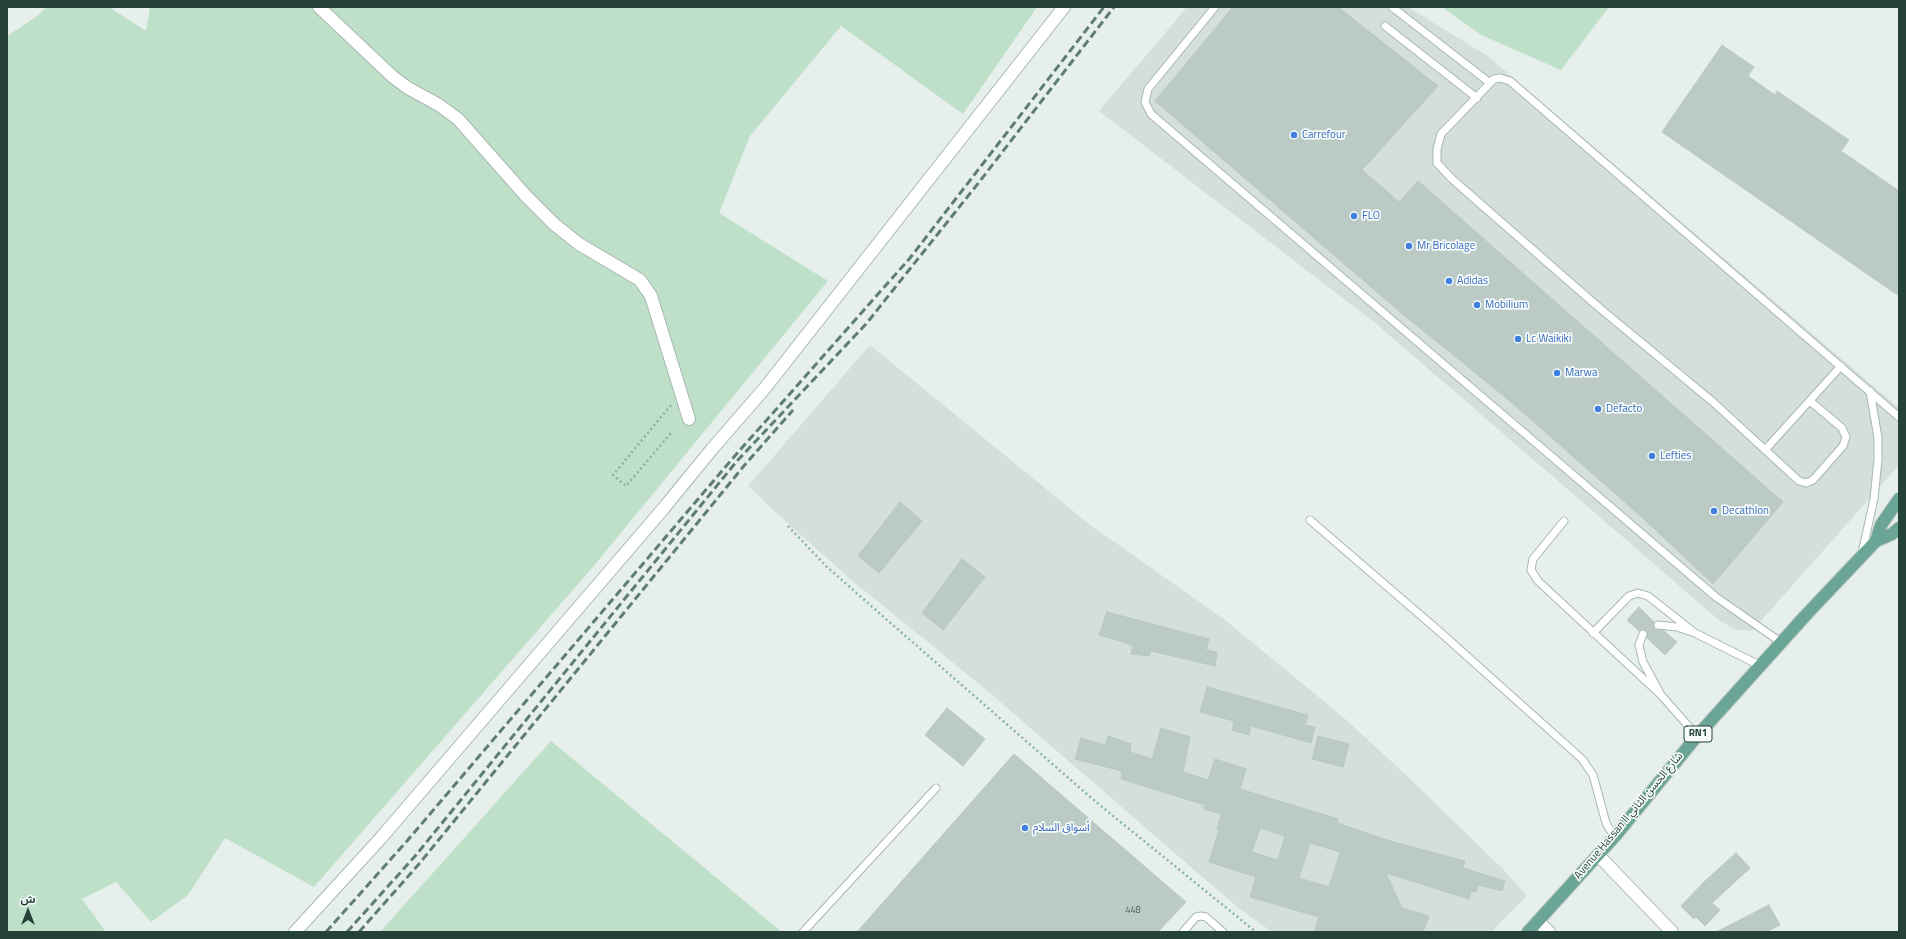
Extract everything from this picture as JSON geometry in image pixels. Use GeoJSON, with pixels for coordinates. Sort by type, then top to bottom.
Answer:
{"type":"FeatureCollection","features":[{"type":"Feature","properties":{"kind":"main road","name":"Avenue Hassan II شارع الحسن الثاني"},"geometry":{"type":"LineString","coordinates":[[1876,541],[1881,525],[1899,499]]}},
{"type":"Feature","properties":{"kind":"main road","name":"Avenue Hassan II شارع الحسن الثاني"},"geometry":{"type":"LineString","coordinates":[[1528,932],[1616,835],[1696,736],[1782,642],[1876,541],[1892,534],[1899,528]]}},
{"type":"Feature","properties":{"kind":"street"},"geometry":{"type":"LineString","coordinates":[[319,7],[393,77],[408,88],[439,105],[458,119],[526,196],[554,224],[579,244],[640,280],[651,296],[689,419]]}},
{"type":"Feature","properties":{"kind":"street"},"geometry":{"type":"LineString","coordinates":[[295,932],[380,839],[663,509],[712,448],[766,388],[1064,7]]}},
{"type":"Feature","properties":{"kind":"street"},"geometry":{"type":"LineString","coordinates":[[1598,855],[1672,932]]}},
{"type":"Feature","properties":{"kind":"street"},"geometry":{"type":"LineString","coordinates":[[1538,921],[1549,932]]}},
{"type":"Feature","properties":{"kind":"lane"},"geometry":{"type":"LineString","coordinates":[[1215,7],[1148,89],[1145,102],[1151,114],[1716,597],[1782,642]]}},
{"type":"Feature","properties":{"kind":"lane"},"geometry":{"type":"LineString","coordinates":[[1392,7],[1490,83]]}},
{"type":"Feature","properties":{"kind":"lane"},"geometry":{"type":"LineString","coordinates":[[1385,26],[1477,98]]}},
{"type":"Feature","properties":{"kind":"lane"},"geometry":{"type":"LineString","coordinates":[[1810,401],[1845,432],[1846,437],[1843,446],[1810,482],[1802,483],[1713,402],[1452,179],[1437,163],[1437,149],[1441,134],[1490,83],[1500,78],[1510,81],[1899,417]]}},
{"type":"Feature","properties":{"kind":"lane"},"geometry":{"type":"LineString","coordinates":[[1765,450],[1841,366]]}},
{"type":"Feature","properties":{"kind":"lane"},"geometry":{"type":"LineString","coordinates":[[1861,557],[1874,499],[1878,458],[1877,432],[1870,392]]}},
{"type":"Feature","properties":{"kind":"lane"},"geometry":{"type":"LineString","coordinates":[[1310,520],[1440,632],[1582,759],[1594,775],[1606,823],[1610,830],[1616,835]]}},
{"type":"Feature","properties":{"kind":"lane"},"geometry":{"type":"LineString","coordinates":[[1564,520],[1533,559],[1531,570],[1538,581],[1661,695],[1696,736]]}},
{"type":"Feature","properties":{"kind":"lane"},"geometry":{"type":"LineString","coordinates":[[1593,633],[1625,599],[1638,593],[1648,596],[1695,632],[1761,666]]}},
{"type":"Feature","properties":{"kind":"lane"},"geometry":{"type":"LineString","coordinates":[[1658,625],[1677,627],[1695,632]]}},
{"type":"Feature","properties":{"kind":"lane"},"geometry":{"type":"LineString","coordinates":[[1643,634],[1639,645],[1641,656],[1661,695]]}},
{"type":"Feature","properties":{"kind":"lane"},"geometry":{"type":"LineString","coordinates":[[803,932],[936,788]]}},
{"type":"Feature","properties":{"kind":"lane"},"geometry":{"type":"LineString","coordinates":[[1183,932],[1196,917],[1201,916],[1206,918],[1223,932]]}},
{"type":"Feature","properties":{"kind":"path"},"geometry":{"type":"LineString","coordinates":[[672,432],[626,486],[613,475],[681,392]]}},
{"type":"Feature","properties":{"kind":"path"},"geometry":{"type":"LineString","coordinates":[[788,526],[826,566],[1096,802],[1256,932]]}},
{"type":"Feature","properties":{"kind":"shaded area"},"geometry":{"type":"Polygon","coordinates":[[[1187,7],[1408,7],[1489,57],[1899,408],[1899,465],[1752,631],[1737,630],[1720,621],[1374,322],[1099,111],[1187,7]]]}},
{"type":"Feature","properties":{"kind":"shaded area"},"geometry":{"type":"Polygon","coordinates":[[[870,345],[1089,524],[1225,620],[1343,717],[1405,774],[1505,871],[1527,896],[1491,932],[1272,932],[1237,907],[983,687],[850,579],[748,486],[870,345]]]}},
{"type":"Feature","properties":{"kind":"green space"},"geometry":{"type":"Polygon","coordinates":[[[47,7],[109,7],[146,31],[150,7],[1037,7],[963,114],[841,26],[750,136],[719,213],[828,281],[592,568],[314,887],[225,838],[188,895],[151,922],[116,882],[82,899],[106,932],[7,932],[7,36],[36,17],[47,7]]]}},
{"type":"Feature","properties":{"kind":"green space"},"geometry":{"type":"Polygon","coordinates":[[[1442,7],[1609,7],[1561,70],[1481,35],[1442,7]]]}},
{"type":"Feature","properties":{"kind":"green space"},"geometry":{"type":"Polygon","coordinates":[[[551,741],[782,932],[380,932],[551,741]]]}},
{"type":"Feature","properties":{"kind":"building"},"geometry":{"type":"Polygon","coordinates":[[[1233,7],[1338,7],[1438,86],[1362,170],[1399,202],[1418,181],[1783,502],[1713,584],[1644,519],[1510,401],[1399,311],[1155,101],[1233,7]]]}},
{"type":"Feature","properties":{"kind":"building"},"geometry":{"type":"Polygon","coordinates":[[[1722,45],[1754,67],[1748,76],[1775,95],[1777,91],[1849,140],[1841,151],[1899,191],[1899,296],[1662,132],[1722,45]]]}},
{"type":"Feature","properties":{"kind":"building"},"geometry":{"type":"Polygon","coordinates":[[[900,502],[922,521],[879,573],[858,556],[900,502]]]}},
{"type":"Feature","properties":{"kind":"building"},"geometry":{"type":"Polygon","coordinates":[[[962,559],[985,577],[943,630],[922,613],[962,559]]]}},
{"type":"Feature","properties":{"kind":"building"},"geometry":{"type":"Polygon","coordinates":[[[1639,607],[1654,622],[1653,625],[1655,629],[1664,631],[1677,642],[1665,655],[1647,638],[1647,631],[1643,629],[1639,631],[1627,620],[1639,607]]]}},
{"type":"Feature","properties":{"kind":"building"},"geometry":{"type":"Polygon","coordinates":[[[1107,612],[1209,639],[1206,650],[1217,652],[1215,666],[1151,651],[1149,656],[1131,654],[1133,645],[1099,635],[1107,612]]]}},
{"type":"Feature","properties":{"kind":"building"},"geometry":{"type":"Polygon","coordinates":[[[1207,687],[1308,715],[1305,725],[1315,727],[1311,743],[1251,726],[1249,735],[1232,730],[1234,721],[1200,712],[1207,687]]]}},
{"type":"Feature","properties":{"kind":"building"},"geometry":{"type":"Polygon","coordinates":[[[947,708],[985,739],[963,766],[925,735],[947,708]]]}},
{"type":"Feature","properties":{"kind":"building"},"geometry":{"type":"Polygon","coordinates":[[[1161,728],[1190,737],[1183,772],[1208,780],[1215,759],[1246,769],[1240,789],[1338,819],[1337,823],[1390,841],[1465,861],[1463,868],[1505,881],[1502,891],[1478,885],[1476,892],[1471,891],[1469,899],[1386,873],[1402,908],[1429,916],[1423,932],[1314,932],[1319,917],[1250,897],[1256,877],[1209,862],[1219,830],[1217,829],[1221,814],[1204,809],[1205,805],[1121,779],[1122,771],[1075,759],[1081,738],[1105,745],[1108,736],[1131,744],[1130,752],[1152,759],[1161,728]],[[1260,828],[1252,852],[1278,860],[1285,836],[1260,828]],[[1310,843],[1299,878],[1329,887],[1340,852],[1310,843]]]}},
{"type":"Feature","properties":{"kind":"building"},"geometry":{"type":"Polygon","coordinates":[[[1318,736],[1349,744],[1343,767],[1312,759],[1318,736]]]}},
{"type":"Feature","properties":{"kind":"building","name":"أسواق السلام"},"geometry":{"type":"Polygon","coordinates":[[[1014,754],[1186,902],[1158,932],[857,932],[1014,754]]]}},
{"type":"Feature","properties":{"kind":"building"},"geometry":{"type":"Polygon","coordinates":[[[1736,853],[1750,868],[1712,903],[1720,910],[1705,926],[1696,917],[1694,919],[1681,906],[1705,881],[1736,853]]]}},
{"type":"Feature","properties":{"kind":"building"},"geometry":{"type":"Polygon","coordinates":[[[1769,905],[1780,925],[1766,932],[1716,932],[1769,905]]]}},
{"type":"Feature","properties":{"kind":"railway"},"geometry":{"type":"LineString","coordinates":[[326,932],[407,841],[733,458],[910,258],[1104,7]]}},
{"type":"Feature","properties":{"kind":"railway"},"geometry":{"type":"LineString","coordinates":[[347,932],[416,855],[737,461],[866,324],[980,181],[1114,7]]}},
{"type":"Feature","properties":{"kind":"railway"},"geometry":{"type":"LineString","coordinates":[[359,932],[419,864],[743,467],[793,410]]}},
{"type":"Feature","properties":{"kind":"place","name":"Carrefour"},"geometry":{"type":"Point","coordinates":[1294,135]}},
{"type":"Feature","properties":{"kind":"place","name":"FLO"},"geometry":{"type":"Point","coordinates":[1354,216]}},
{"type":"Feature","properties":{"kind":"place","name":"Mr Bricolage"},"geometry":{"type":"Point","coordinates":[1409,246]}},
{"type":"Feature","properties":{"kind":"place","name":"Adidas"},"geometry":{"type":"Point","coordinates":[1449,281]}},
{"type":"Feature","properties":{"kind":"place","name":"Mobilium"},"geometry":{"type":"Point","coordinates":[1477,305]}},
{"type":"Feature","properties":{"kind":"place","name":"Lc Waikiki"},"geometry":{"type":"Point","coordinates":[1518,339]}},
{"type":"Feature","properties":{"kind":"place","name":"Marwa"},"geometry":{"type":"Point","coordinates":[1557,373]}},
{"type":"Feature","properties":{"kind":"place","name":"Defacto"},"geometry":{"type":"Point","coordinates":[1598,409]}},
{"type":"Feature","properties":{"kind":"place","name":"Lefties"},"geometry":{"type":"Point","coordinates":[1652,456]}},
{"type":"Feature","properties":{"kind":"place","name":"Decathlon"},"geometry":{"type":"Point","coordinates":[1714,511]}},
{"type":"Feature","properties":{"kind":"place","name":"أسواق السلام"},"geometry":{"type":"Point","coordinates":[1025,828]}}]}
